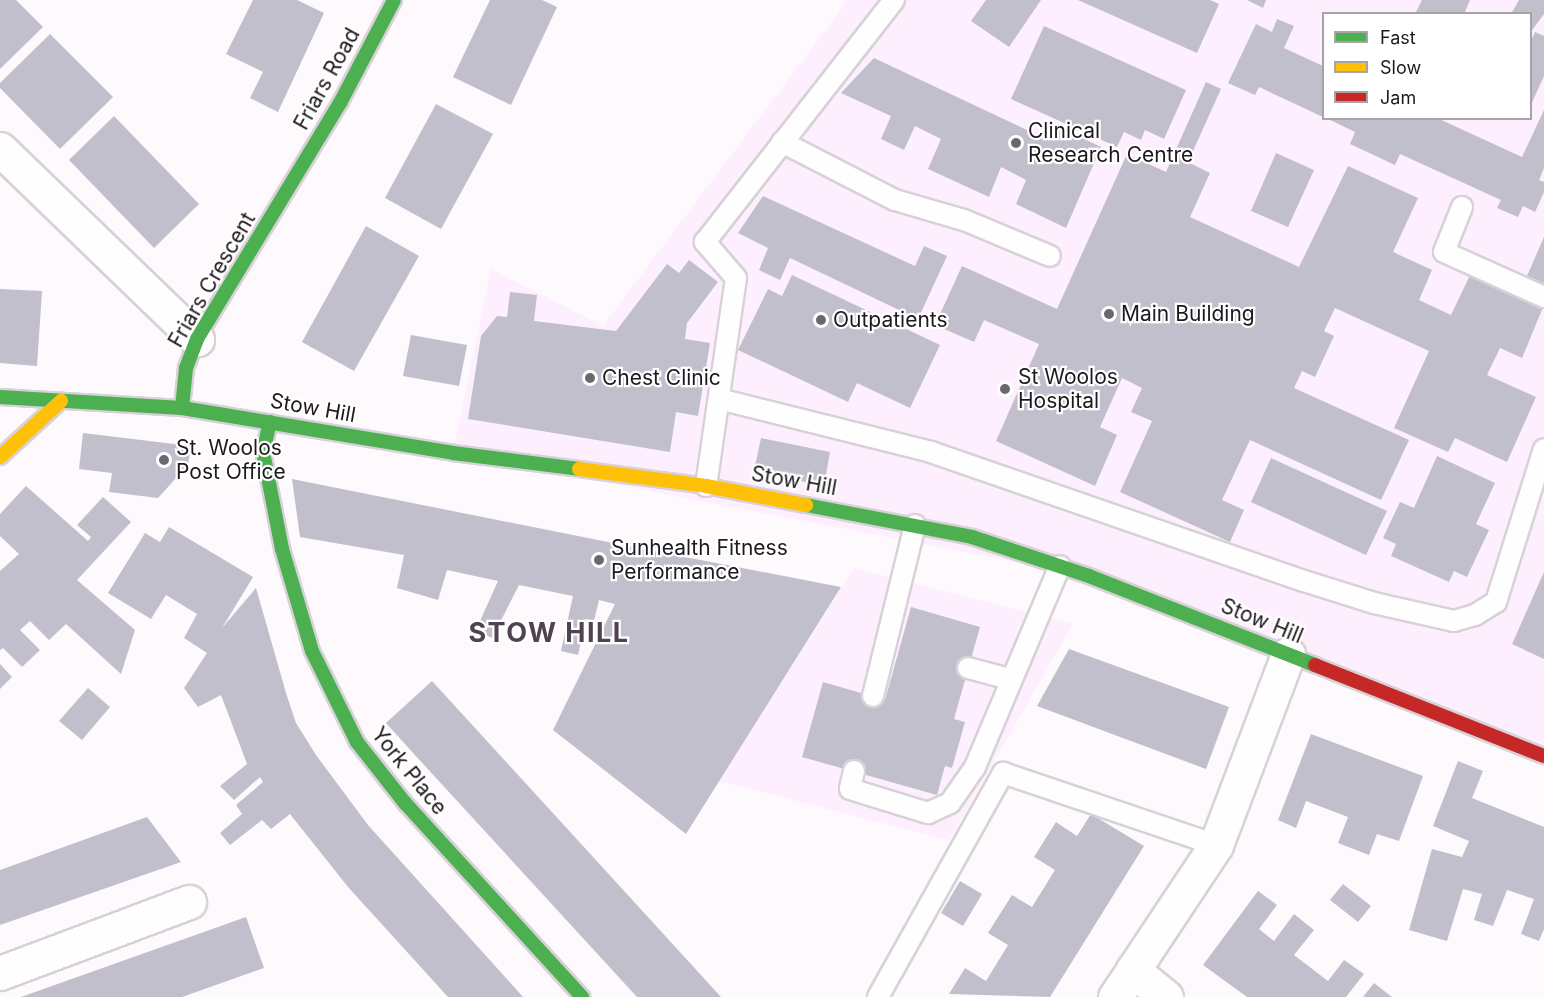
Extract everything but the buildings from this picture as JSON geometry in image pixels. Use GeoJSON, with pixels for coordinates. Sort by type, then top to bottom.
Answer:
{"type":"FeatureCollection","features":[{"type":"Feature","properties":{"kind":"street","name":"Friars Road"},"geometry":{"type":"LineString","coordinates":[[295,178],[340,103],[393,0]]}},
{"type":"Feature","properties":{"kind":"street"},"geometry":{"type":"LineString","coordinates":[[0,149],[197,339]]}},
{"type":"Feature","properties":{"kind":"street","name":"Friars Crescent"},"geometry":{"type":"LineString","coordinates":[[182,408],[186,368],[197,339],[295,178]]}},
{"type":"Feature","properties":{"kind":"street","name":"Stow Hill"},"geometry":{"type":"LineString","coordinates":[[0,397],[182,408],[453,453],[706,486],[972,537],[1060,566],[1544,756]]}},
{"type":"Feature","properties":{"kind":"street"},"geometry":{"type":"LineString","coordinates":[[0,457],[61,400]]}},
{"type":"Feature","properties":{"kind":"street","name":"York Place"},"geometry":{"type":"LineString","coordinates":[[270,422],[263,452],[282,549],[312,651],[357,742],[405,803],[582,997]]}},
{"type":"Feature","properties":{"kind":"street"},"geometry":{"type":"LineString","coordinates":[[1115,997],[1216,845],[1288,654]]}},
{"type":"Feature","properties":{"kind":"street"},"geometry":{"type":"LineString","coordinates":[[0,973],[189,902]]}},
{"type":"Feature","properties":{"kind":"street"},"geometry":{"type":"LineString","coordinates":[[1133,970],[1166,997]]}},
{"type":"Feature","properties":{"kind":"lane"},"geometry":{"type":"LineString","coordinates":[[706,486],[736,279],[705,242],[894,0]]}},
{"type":"Feature","properties":{"kind":"lane"},"geometry":{"type":"LineString","coordinates":[[782,142],[895,200],[964,220],[1050,256]]}},
{"type":"Feature","properties":{"kind":"lane"},"geometry":{"type":"LineString","coordinates":[[1462,207],[1444,252],[1544,297]]}},
{"type":"Feature","properties":{"kind":"lane"},"geometry":{"type":"LineString","coordinates":[[719,399],[930,452],[1301,580],[1374,603],[1454,621],[1475,615],[1496,602],[1544,449]]}},
{"type":"Feature","properties":{"kind":"lane"},"geometry":{"type":"LineString","coordinates":[[873,696],[892,649],[915,525]]}},
{"type":"Feature","properties":{"kind":"lane"},"geometry":{"type":"LineString","coordinates":[[854,771],[850,789],[928,813],[950,802],[975,767],[1010,679],[1060,566]]}},
{"type":"Feature","properties":{"kind":"lane"},"geometry":{"type":"LineString","coordinates":[[968,668],[1010,679]]}},
{"type":"Feature","properties":{"kind":"lane"},"geometry":{"type":"LineString","coordinates":[[878,997],[1003,772],[1216,845]]}},
{"type":"Feature","properties":{"kind":"shaded area","name":"St Woolos Hospital"},"geometry":{"type":"Polygon","coordinates":[[[848,0],[1544,0],[1544,756],[1089,576],[453,453],[491,269],[603,326],[848,0]]]}},
{"type":"Feature","properties":{"kind":"shaded area"},"geometry":{"type":"Polygon","coordinates":[[[854,568],[1073,624],[949,840],[719,781],[854,568]]]}},
{"type":"Feature","properties":{"kind":"traffic: fast"},"geometry":{"type":"LineString","coordinates":[[182,408],[186,368],[197,339],[340,103],[394,0]]}},
{"type":"Feature","properties":{"kind":"traffic: fast"},"geometry":{"type":"LineString","coordinates":[[0,397],[182,408],[453,453],[579,469]]}},
{"type":"Feature","properties":{"kind":"traffic: fast"},"geometry":{"type":"LineString","coordinates":[[270,422],[263,452],[282,549],[312,651],[357,742],[405,803],[582,997]]}},
{"type":"Feature","properties":{"kind":"traffic: fast"},"geometry":{"type":"LineString","coordinates":[[806,505],[972,537],[1089,576],[1315,665]]}},
{"type":"Feature","properties":{"kind":"traffic: slow"},"geometry":{"type":"LineString","coordinates":[[0,457],[61,401]]}},
{"type":"Feature","properties":{"kind":"traffic: slow"},"geometry":{"type":"LineString","coordinates":[[579,469],[706,486],[806,505]]}},
{"type":"Feature","properties":{"kind":"traffic: jam"},"geometry":{"type":"LineString","coordinates":[[1315,665],[1544,756]]}},
{"type":"Feature","properties":{"kind":"place","name":"Clinical Research Centre"},"geometry":{"type":"Point","coordinates":[1016,143]}},
{"type":"Feature","properties":{"kind":"place","name":"Main Building"},"geometry":{"type":"Point","coordinates":[1109,314]}},
{"type":"Feature","properties":{"kind":"place","name":"Outpatients"},"geometry":{"type":"Point","coordinates":[821,320]}},
{"type":"Feature","properties":{"kind":"place","name":"Chest Clinic"},"geometry":{"type":"Point","coordinates":[590,378]}},
{"type":"Feature","properties":{"kind":"place","name":"St Woolos Hospital"},"geometry":{"type":"Point","coordinates":[1005,389]}},
{"type":"Feature","properties":{"kind":"place","name":"St. Woolos Post Office"},"geometry":{"type":"Point","coordinates":[164,460]}},
{"type":"Feature","properties":{"kind":"place","name":"Sunhealth Fitness Performance"},"geometry":{"type":"Point","coordinates":[599,560]}},
{"type":"Feature","properties":{"kind":"district","name":"STOW HILL"},"geometry":{"type":"Point","coordinates":[549,633]}}]}
